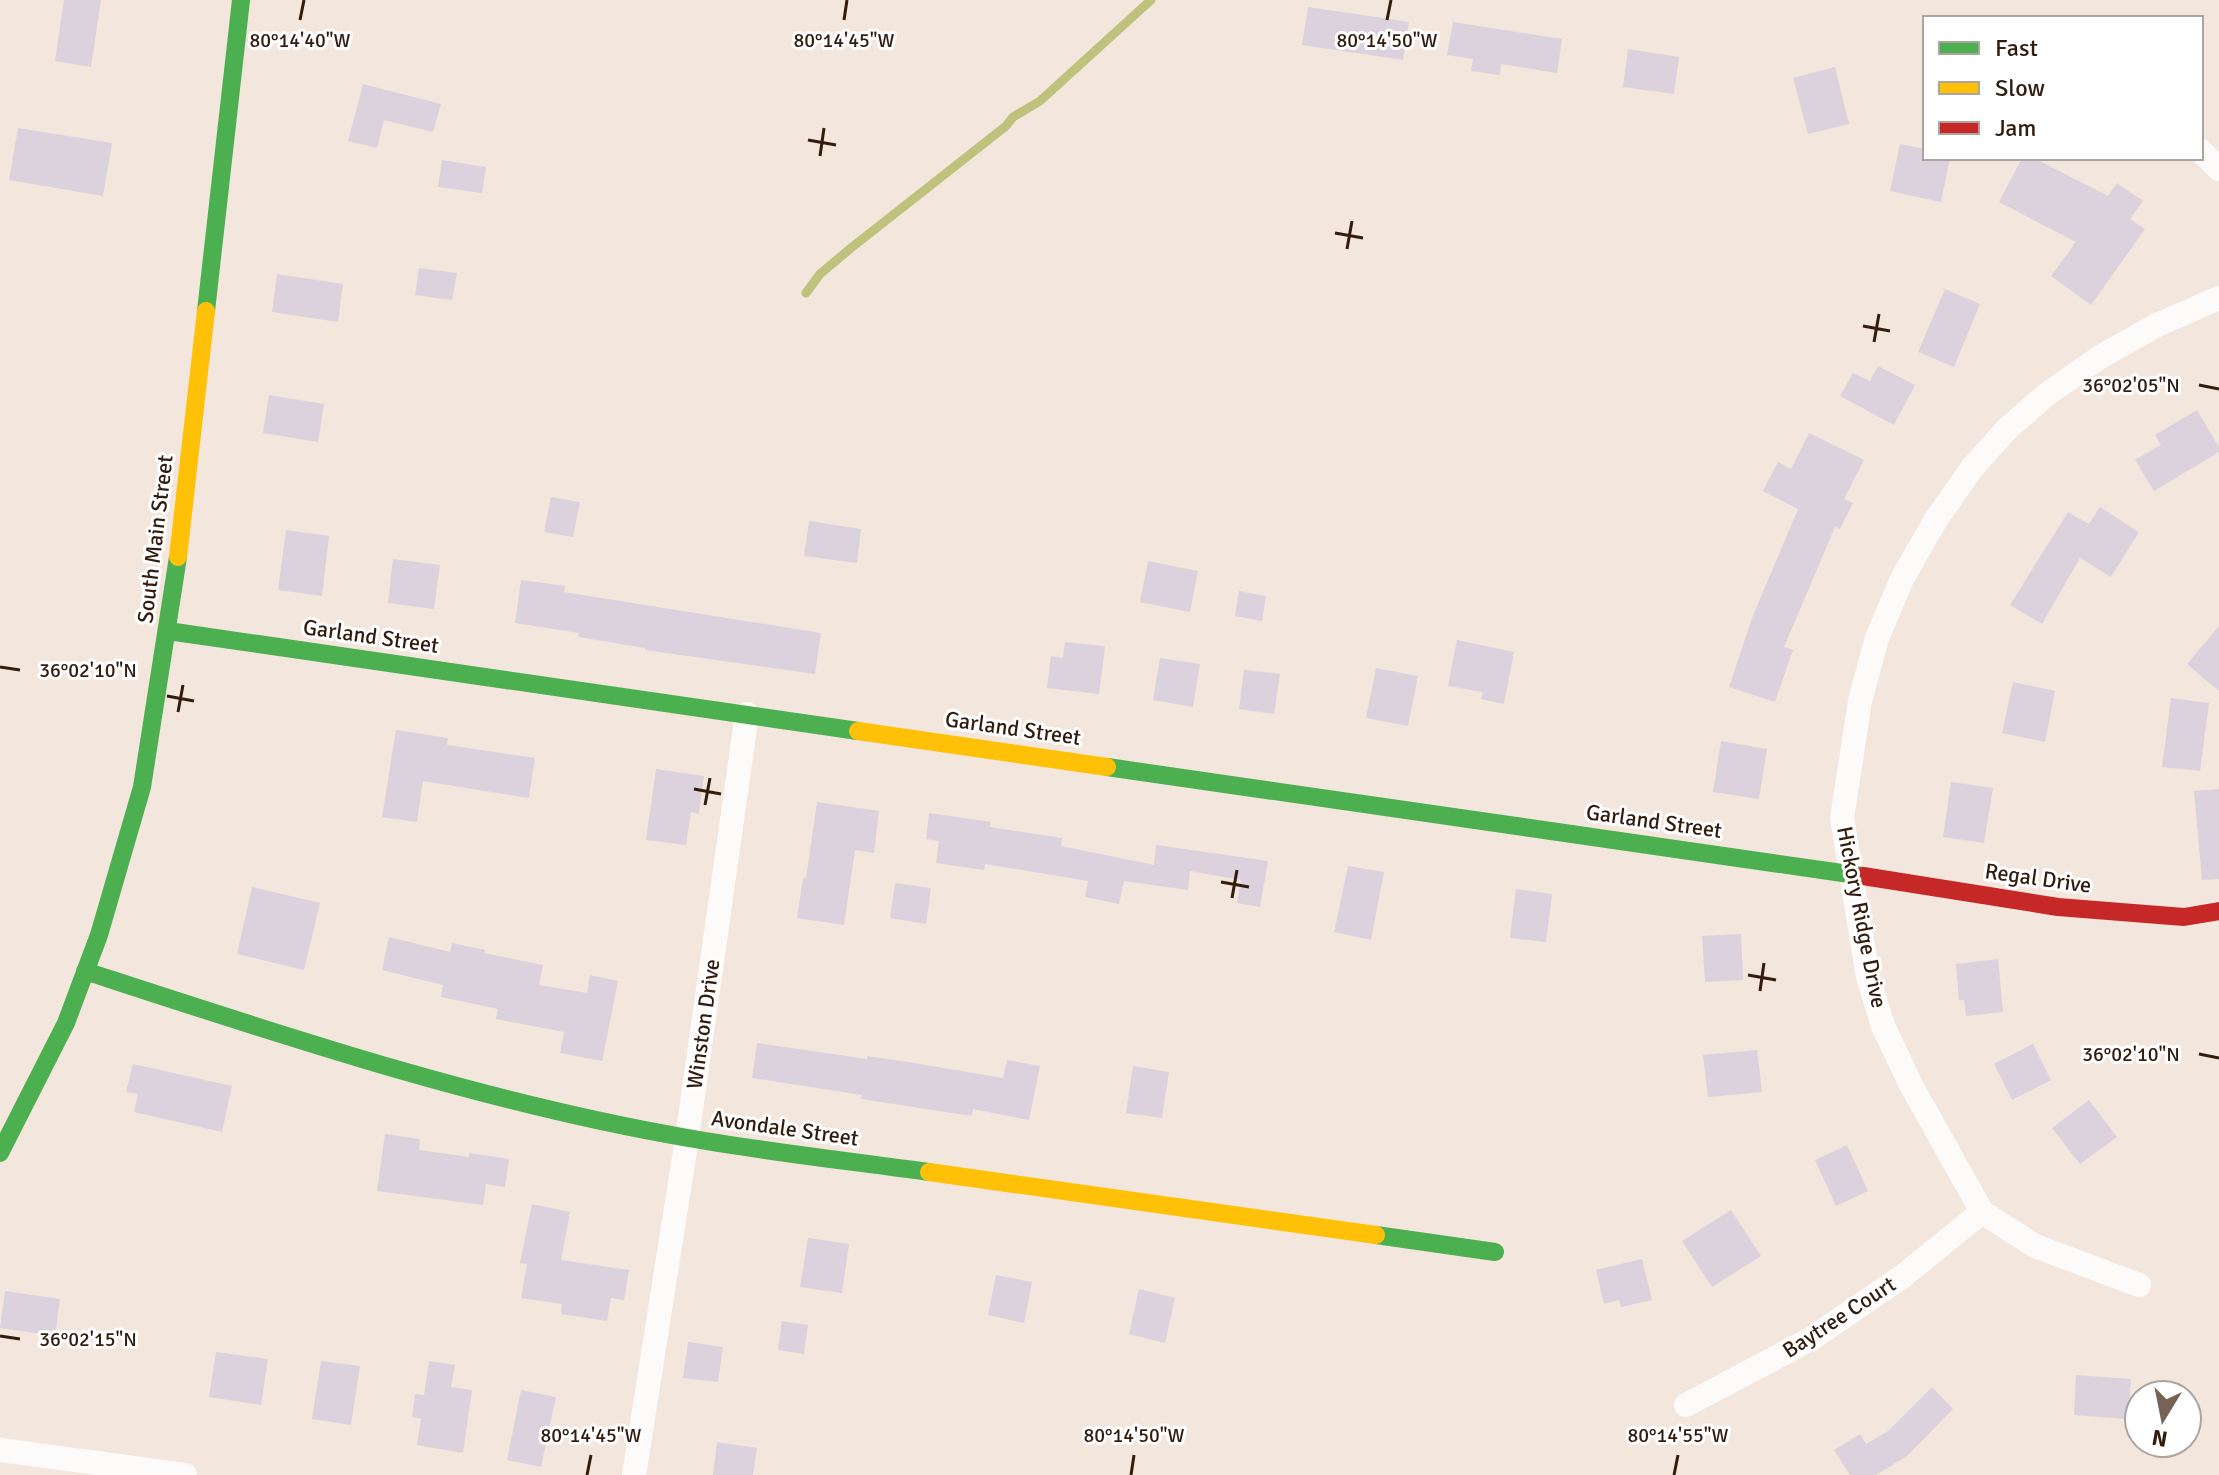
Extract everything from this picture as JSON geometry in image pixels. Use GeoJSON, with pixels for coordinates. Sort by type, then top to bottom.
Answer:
{"type":"FeatureCollection","features":[{"type":"Feature","properties":{"kind":"street","name":"South Main Street"},"geometry":{"type":"LineString","coordinates":[[0,1153],[66,1023],[99,935],[142,787],[168,631],[241,0]]}},
{"type":"Feature","properties":{"kind":"street"},"geometry":{"type":"LineString","coordinates":[[2203,153],[2219,169]]}},
{"type":"Feature","properties":{"kind":"street","name":"Hickory Ridge Drive"},"geometry":{"type":"LineString","coordinates":[[2139,1285],[2035,1246],[1982,1212],[1911,1085],[1883,1026],[1868,977],[1842,818],[1860,701],[1877,638],[1902,579],[1935,521],[1972,468],[2007,429],[2046,395],[2123,344],[2157,325],[2219,298]]}},
{"type":"Feature","properties":{"kind":"street","name":"Garland Street"},"geometry":{"type":"LineString","coordinates":[[168,631],[1851,874]]}},
{"type":"Feature","properties":{"kind":"street","name":"Winston Drive"},"geometry":{"type":"LineString","coordinates":[[634,1475],[687,1138],[747,714]]}},
{"type":"Feature","properties":{"kind":"street","name":"Regal Drive"},"geometry":{"type":"LineString","coordinates":[[1851,874],[2058,907],[2184,917],[2219,911]]}},
{"type":"Feature","properties":{"kind":"street","name":"Avondale Street"},"geometry":{"type":"LineString","coordinates":[[85,971],[294,1039],[522,1102],[687,1138],[1495,1252]]}},
{"type":"Feature","properties":{"kind":"street","name":"Baytree Court"},"geometry":{"type":"LineString","coordinates":[[1686,1405],[1811,1339],[1903,1276],[1982,1212]]}},
{"type":"Feature","properties":{"kind":"street"},"geometry":{"type":"LineString","coordinates":[[0,1450],[185,1475]]}},
{"type":"Feature","properties":{"kind":"building"},"geometry":{"type":"Polygon","coordinates":[[[64,0],[101,0],[91,67],[55,61],[64,0]]]}},
{"type":"Feature","properties":{"kind":"building"},"geometry":{"type":"Polygon","coordinates":[[[1308,7],[1409,22],[1403,60],[1302,45],[1308,7]]]}},
{"type":"Feature","properties":{"kind":"building"},"geometry":{"type":"Polygon","coordinates":[[[1453,22],[1562,39],[1557,73],[1501,64],[1500,75],[1471,71],[1473,59],[1447,55],[1453,22]]]}},
{"type":"Feature","properties":{"kind":"building"},"geometry":{"type":"Polygon","coordinates":[[[1628,49],[1679,57],[1674,94],[1623,87],[1628,49]]]}},
{"type":"Feature","properties":{"kind":"building"},"geometry":{"type":"Polygon","coordinates":[[[1835,67],[1849,124],[1808,134],[1793,78],[1835,67]]]}},
{"type":"Feature","properties":{"kind":"building"},"geometry":{"type":"Polygon","coordinates":[[[363,84],[441,104],[433,132],[384,120],[377,148],[348,141],[363,84]]]}},
{"type":"Feature","properties":{"kind":"building"},"geometry":{"type":"Polygon","coordinates":[[[18,128],[112,143],[103,196],[9,180],[18,128]]]}},
{"type":"Feature","properties":{"kind":"building"},"geometry":{"type":"Polygon","coordinates":[[[1900,144],[1923,149],[1923,160],[1950,160],[1941,202],[1890,191],[1900,144]]]}},
{"type":"Feature","properties":{"kind":"building"},"geometry":{"type":"Polygon","coordinates":[[[442,160],[486,167],[482,193],[438,187],[442,160]]]}},
{"type":"Feature","properties":{"kind":"building"},"geometry":{"type":"Polygon","coordinates":[[[2021,160],[2038,160],[2108,196],[2117,183],[2143,201],[2130,219],[2145,229],[2091,305],[2051,276],[2076,242],[1999,202],[2021,160]]]}},
{"type":"Feature","properties":{"kind":"building"},"geometry":{"type":"Polygon","coordinates":[[[419,268],[457,273],[452,300],[415,295],[419,268]]]}},
{"type":"Feature","properties":{"kind":"building"},"geometry":{"type":"Polygon","coordinates":[[[277,274],[343,284],[338,322],[272,312],[277,274]]]}},
{"type":"Feature","properties":{"kind":"building"},"geometry":{"type":"Polygon","coordinates":[[[1945,289],[1980,304],[1954,367],[1918,352],[1945,289]]]}},
{"type":"Feature","properties":{"kind":"building"},"geometry":{"type":"Polygon","coordinates":[[[1878,366],[1915,385],[1894,425],[1840,396],[1853,373],[1870,381],[1878,366]]]}},
{"type":"Feature","properties":{"kind":"building"},"geometry":{"type":"Polygon","coordinates":[[[269,395],[324,404],[318,442],[263,433],[269,395]]]}},
{"type":"Feature","properties":{"kind":"building"},"geometry":{"type":"Polygon","coordinates":[[[2197,410],[2219,452],[2154,491],[2135,460],[2161,445],[2155,435],[2197,410]]]}},
{"type":"Feature","properties":{"kind":"building"},"geometry":{"type":"Polygon","coordinates":[[[1809,433],[1864,460],[1844,499],[1853,503],[1840,529],[1835,527],[1784,647],[1793,650],[1775,702],[1729,687],[1752,618],[1798,509],[1763,491],[1778,462],[1791,469],[1809,433]]]}},
{"type":"Feature","properties":{"kind":"building"},"geometry":{"type":"Polygon","coordinates":[[[551,497],[580,502],[573,537],[544,532],[551,497]]]}},
{"type":"Feature","properties":{"kind":"building"},"geometry":{"type":"Polygon","coordinates":[[[2100,507],[2139,532],[2111,577],[2080,558],[2042,624],[2010,605],[2068,512],[2089,524],[2100,507]]]}},
{"type":"Feature","properties":{"kind":"building"},"geometry":{"type":"Polygon","coordinates":[[[809,521],[861,529],[857,563],[804,556],[809,521]]]}},
{"type":"Feature","properties":{"kind":"building"},"geometry":{"type":"Polygon","coordinates":[[[286,530],[329,536],[322,596],[278,590],[286,530]]]}},
{"type":"Feature","properties":{"kind":"building"},"geometry":{"type":"Polygon","coordinates":[[[393,559],[440,565],[434,609],[388,603],[393,559]]]}},
{"type":"Feature","properties":{"kind":"building"},"geometry":{"type":"Polygon","coordinates":[[[1148,561],[1198,571],[1190,612],[1140,602],[1148,561]]]}},
{"type":"Feature","properties":{"kind":"building"},"geometry":{"type":"Polygon","coordinates":[[[521,580],[565,586],[564,592],[821,633],[815,674],[645,650],[578,637],[579,633],[515,623],[521,580]]]}},
{"type":"Feature","properties":{"kind":"building"},"geometry":{"type":"Polygon","coordinates":[[[1239,591],[1266,596],[1262,621],[1235,616],[1239,591]]]}},
{"type":"Feature","properties":{"kind":"building"},"geometry":{"type":"Polygon","coordinates":[[[2219,626],[2219,691],[2187,664],[2219,626]]]}},
{"type":"Feature","properties":{"kind":"building"},"geometry":{"type":"Polygon","coordinates":[[[1457,640],[1514,652],[1504,704],[1481,699],[1483,692],[1448,686],[1457,640]]]}},
{"type":"Feature","properties":{"kind":"building"},"geometry":{"type":"Polygon","coordinates":[[[1065,642],[1105,646],[1099,694],[1047,688],[1051,656],[1063,658],[1065,642]]]}},
{"type":"Feature","properties":{"kind":"building"},"geometry":{"type":"Polygon","coordinates":[[[1160,658],[1200,664],[1193,707],[1153,700],[1160,658]]]}},
{"type":"Feature","properties":{"kind":"building"},"geometry":{"type":"Polygon","coordinates":[[[1376,668],[1418,676],[1408,726],[1366,718],[1376,668]]]}},
{"type":"Feature","properties":{"kind":"building"},"geometry":{"type":"Polygon","coordinates":[[[1244,670],[1280,674],[1274,714],[1239,709],[1244,670]]]}},
{"type":"Feature","properties":{"kind":"building"},"geometry":{"type":"Polygon","coordinates":[[[2013,682],[2055,691],[2045,742],[2002,733],[2013,682]]]}},
{"type":"Feature","properties":{"kind":"building"},"geometry":{"type":"Polygon","coordinates":[[[2171,698],[2209,703],[2200,771],[2162,767],[2171,698]]]}},
{"type":"Feature","properties":{"kind":"building"},"geometry":{"type":"Polygon","coordinates":[[[396,730],[448,738],[447,745],[535,758],[529,798],[423,781],[417,822],[382,817],[396,730]]]}},
{"type":"Feature","properties":{"kind":"building"},"geometry":{"type":"Polygon","coordinates":[[[1721,741],[1767,749],[1759,799],[1713,792],[1721,741]]]}},
{"type":"Feature","properties":{"kind":"building"},"geometry":{"type":"Polygon","coordinates":[[[656,769],[704,776],[699,814],[691,812],[686,845],[646,840],[656,769]]]}},
{"type":"Feature","properties":{"kind":"building"},"geometry":{"type":"Polygon","coordinates":[[[1951,782],[1993,788],[1984,843],[1943,837],[1951,782]]]}},
{"type":"Feature","properties":{"kind":"building"},"geometry":{"type":"Polygon","coordinates":[[[2219,789],[2219,879],[2202,880],[2194,791],[2219,789]]]}},
{"type":"Feature","properties":{"kind":"building"},"geometry":{"type":"Polygon","coordinates":[[[817,802],[879,811],[874,853],[855,850],[844,925],[797,918],[817,802]]]}},
{"type":"Feature","properties":{"kind":"building"},"geometry":{"type":"Polygon","coordinates":[[[929,813],[991,822],[990,827],[1062,838],[1061,846],[1154,865],[1156,845],[1268,861],[1260,907],[1237,903],[1241,880],[1190,871],[1188,890],[1124,881],[1119,904],[1085,897],[1088,881],[985,864],[984,870],[936,863],[939,841],[926,839],[929,813]]]}},
{"type":"Feature","properties":{"kind":"building"},"geometry":{"type":"Polygon","coordinates":[[[1348,866],[1384,872],[1371,940],[1334,932],[1348,866]]]}},
{"type":"Feature","properties":{"kind":"building"},"geometry":{"type":"Polygon","coordinates":[[[895,883],[931,888],[926,924],[890,918],[895,883]]]}},
{"type":"Feature","properties":{"kind":"building"},"geometry":{"type":"Polygon","coordinates":[[[252,887],[320,903],[304,970],[237,954],[252,887]]]}},
{"type":"Feature","properties":{"kind":"building"},"geometry":{"type":"Polygon","coordinates":[[[1516,889],[1552,894],[1546,942],[1510,938],[1516,889]]]}},
{"type":"Feature","properties":{"kind":"building"},"geometry":{"type":"Polygon","coordinates":[[[1741,934],[1743,980],[1705,982],[1702,936],[1741,934]]]}},
{"type":"Feature","properties":{"kind":"building"},"geometry":{"type":"Polygon","coordinates":[[[389,937],[450,952],[452,943],[543,965],[539,985],[587,993],[590,975],[618,981],[602,1061],[560,1053],[564,1032],[496,1019],[498,1009],[441,997],[443,985],[382,970],[389,937]]]}},
{"type":"Feature","properties":{"kind":"building"},"geometry":{"type":"Polygon","coordinates":[[[1998,959],[2003,1012],[1966,1016],[1964,1000],[1959,1000],[1956,964],[1998,959]]]}},
{"type":"Feature","properties":{"kind":"building"},"geometry":{"type":"Polygon","coordinates":[[[757,1043],[867,1059],[867,1056],[1003,1078],[1007,1060],[1040,1066],[1029,1120],[973,1109],[972,1116],[752,1078],[757,1043]]]}},
{"type":"Feature","properties":{"kind":"building"},"geometry":{"type":"Polygon","coordinates":[[[2033,1044],[2051,1080],[2012,1100],[1994,1064],[2033,1044]]]}},
{"type":"Feature","properties":{"kind":"building"},"geometry":{"type":"Polygon","coordinates":[[[1757,1050],[1762,1092],[1708,1097],[1703,1055],[1757,1050]]]}},
{"type":"Feature","properties":{"kind":"building"},"geometry":{"type":"Polygon","coordinates":[[[133,1064],[232,1086],[222,1132],[134,1112],[138,1094],[126,1092],[133,1064]]]}},
{"type":"Feature","properties":{"kind":"building"},"geometry":{"type":"Polygon","coordinates":[[[1133,1066],[1169,1072],[1162,1118],[1126,1113],[1133,1066]]]}},
{"type":"Feature","properties":{"kind":"building"},"geometry":{"type":"Polygon","coordinates":[[[2089,1100],[2117,1137],[2080,1164],[2052,1128],[2089,1100]]]}},
{"type":"Feature","properties":{"kind":"building"},"geometry":{"type":"Polygon","coordinates":[[[385,1134],[420,1139],[419,1150],[509,1159],[505,1187],[486,1184],[483,1205],[377,1191],[385,1134]]]}},
{"type":"Feature","properties":{"kind":"building"},"geometry":{"type":"Polygon","coordinates":[[[1847,1145],[1868,1191],[1836,1206],[1815,1160],[1847,1145]]]}},
{"type":"Feature","properties":{"kind":"building"},"geometry":{"type":"Polygon","coordinates":[[[532,1204],[570,1212],[561,1260],[629,1270],[624,1300],[611,1298],[607,1321],[561,1314],[562,1304],[521,1298],[527,1264],[520,1263],[532,1204]]]}},
{"type":"Feature","properties":{"kind":"building"},"geometry":{"type":"Polygon","coordinates":[[[1731,1210],[1761,1256],[1712,1287],[1682,1241],[1731,1210]]]}},
{"type":"Feature","properties":{"kind":"building"},"geometry":{"type":"Polygon","coordinates":[[[808,1238],[849,1244],[842,1293],[800,1287],[808,1238]]]}},
{"type":"Feature","properties":{"kind":"building"},"geometry":{"type":"Polygon","coordinates":[[[1642,1259],[1652,1300],[1621,1307],[1619,1300],[1604,1304],[1596,1270],[1642,1259]]]}},
{"type":"Feature","properties":{"kind":"building"},"geometry":{"type":"Polygon","coordinates":[[[996,1275],[1032,1282],[1024,1323],[988,1315],[996,1275]]]}},
{"type":"Feature","properties":{"kind":"building"},"geometry":{"type":"Polygon","coordinates":[[[1139,1289],[1175,1298],[1165,1343],[1129,1334],[1139,1289]]]}},
{"type":"Feature","properties":{"kind":"building"},"geometry":{"type":"Polygon","coordinates":[[[5,1291],[60,1299],[55,1336],[0,1328],[5,1291]]]}},
{"type":"Feature","properties":{"kind":"building"},"geometry":{"type":"Polygon","coordinates":[[[782,1321],[808,1325],[804,1354],[778,1350],[782,1321]]]}},
{"type":"Feature","properties":{"kind":"building"},"geometry":{"type":"Polygon","coordinates":[[[688,1342],[723,1347],[718,1382],[683,1378],[688,1342]]]}},
{"type":"Feature","properties":{"kind":"building"},"geometry":{"type":"Polygon","coordinates":[[[216,1352],[268,1359],[261,1405],[209,1397],[216,1352]]]}},
{"type":"Feature","properties":{"kind":"building"},"geometry":{"type":"Polygon","coordinates":[[[321,1361],[360,1366],[351,1425],[312,1419],[321,1361]]]}},
{"type":"Feature","properties":{"kind":"building"},"geometry":{"type":"Polygon","coordinates":[[[429,1361],[455,1365],[451,1387],[472,1390],[463,1453],[417,1445],[421,1419],[412,1417],[415,1394],[424,1395],[429,1361]]]}},
{"type":"Feature","properties":{"kind":"building"},"geometry":{"type":"Polygon","coordinates":[[[2076,1375],[2131,1379],[2123,1379],[2123,1419],[2074,1415],[2076,1375]]]}},
{"type":"Feature","properties":{"kind":"building"},"geometry":{"type":"Polygon","coordinates":[[[1932,1387],[1953,1409],[1907,1456],[1876,1475],[1850,1475],[1834,1450],[1860,1434],[1866,1444],[1888,1431],[1932,1387]]]}},
{"type":"Feature","properties":{"kind":"building"},"geometry":{"type":"Polygon","coordinates":[[[521,1390],[556,1397],[541,1467],[507,1460],[521,1390]]]}},
{"type":"Feature","properties":{"kind":"building"},"geometry":{"type":"Polygon","coordinates":[[[717,1442],[757,1448],[753,1475],[713,1475],[717,1442]]]}},
{"type":"Feature","properties":{"kind":"waterway"},"geometry":{"type":"LineString","coordinates":[[806,293],[820,274],[1006,126],[1013,117],[1040,101],[1151,0]]}},
{"type":"Feature","properties":{"kind":"traffic: fast"},"geometry":{"type":"LineString","coordinates":[[206,311],[241,0]]}},
{"type":"Feature","properties":{"kind":"traffic: fast"},"geometry":{"type":"LineString","coordinates":[[0,1153],[66,1023],[99,935],[142,787],[178,557]]}},
{"type":"Feature","properties":{"kind":"traffic: fast"},"geometry":{"type":"LineString","coordinates":[[168,631],[858,731]]}},
{"type":"Feature","properties":{"kind":"traffic: fast"},"geometry":{"type":"LineString","coordinates":[[1107,767],[1863,876]]}},
{"type":"Feature","properties":{"kind":"traffic: fast"},"geometry":{"type":"LineString","coordinates":[[85,971],[384,1065],[535,1106],[718,1143],[929,1172]]}},
{"type":"Feature","properties":{"kind":"traffic: fast"},"geometry":{"type":"LineString","coordinates":[[1376,1235],[1495,1252]]}},
{"type":"Feature","properties":{"kind":"traffic: slow"},"geometry":{"type":"LineString","coordinates":[[178,557],[206,311]]}},
{"type":"Feature","properties":{"kind":"traffic: slow"},"geometry":{"type":"LineString","coordinates":[[858,731],[1107,767]]}},
{"type":"Feature","properties":{"kind":"traffic: slow"},"geometry":{"type":"LineString","coordinates":[[929,1172],[1376,1235]]}},
{"type":"Feature","properties":{"kind":"traffic: jam"},"geometry":{"type":"LineString","coordinates":[[1863,876],[2058,907],[2184,917],[2219,911]]}}]}
